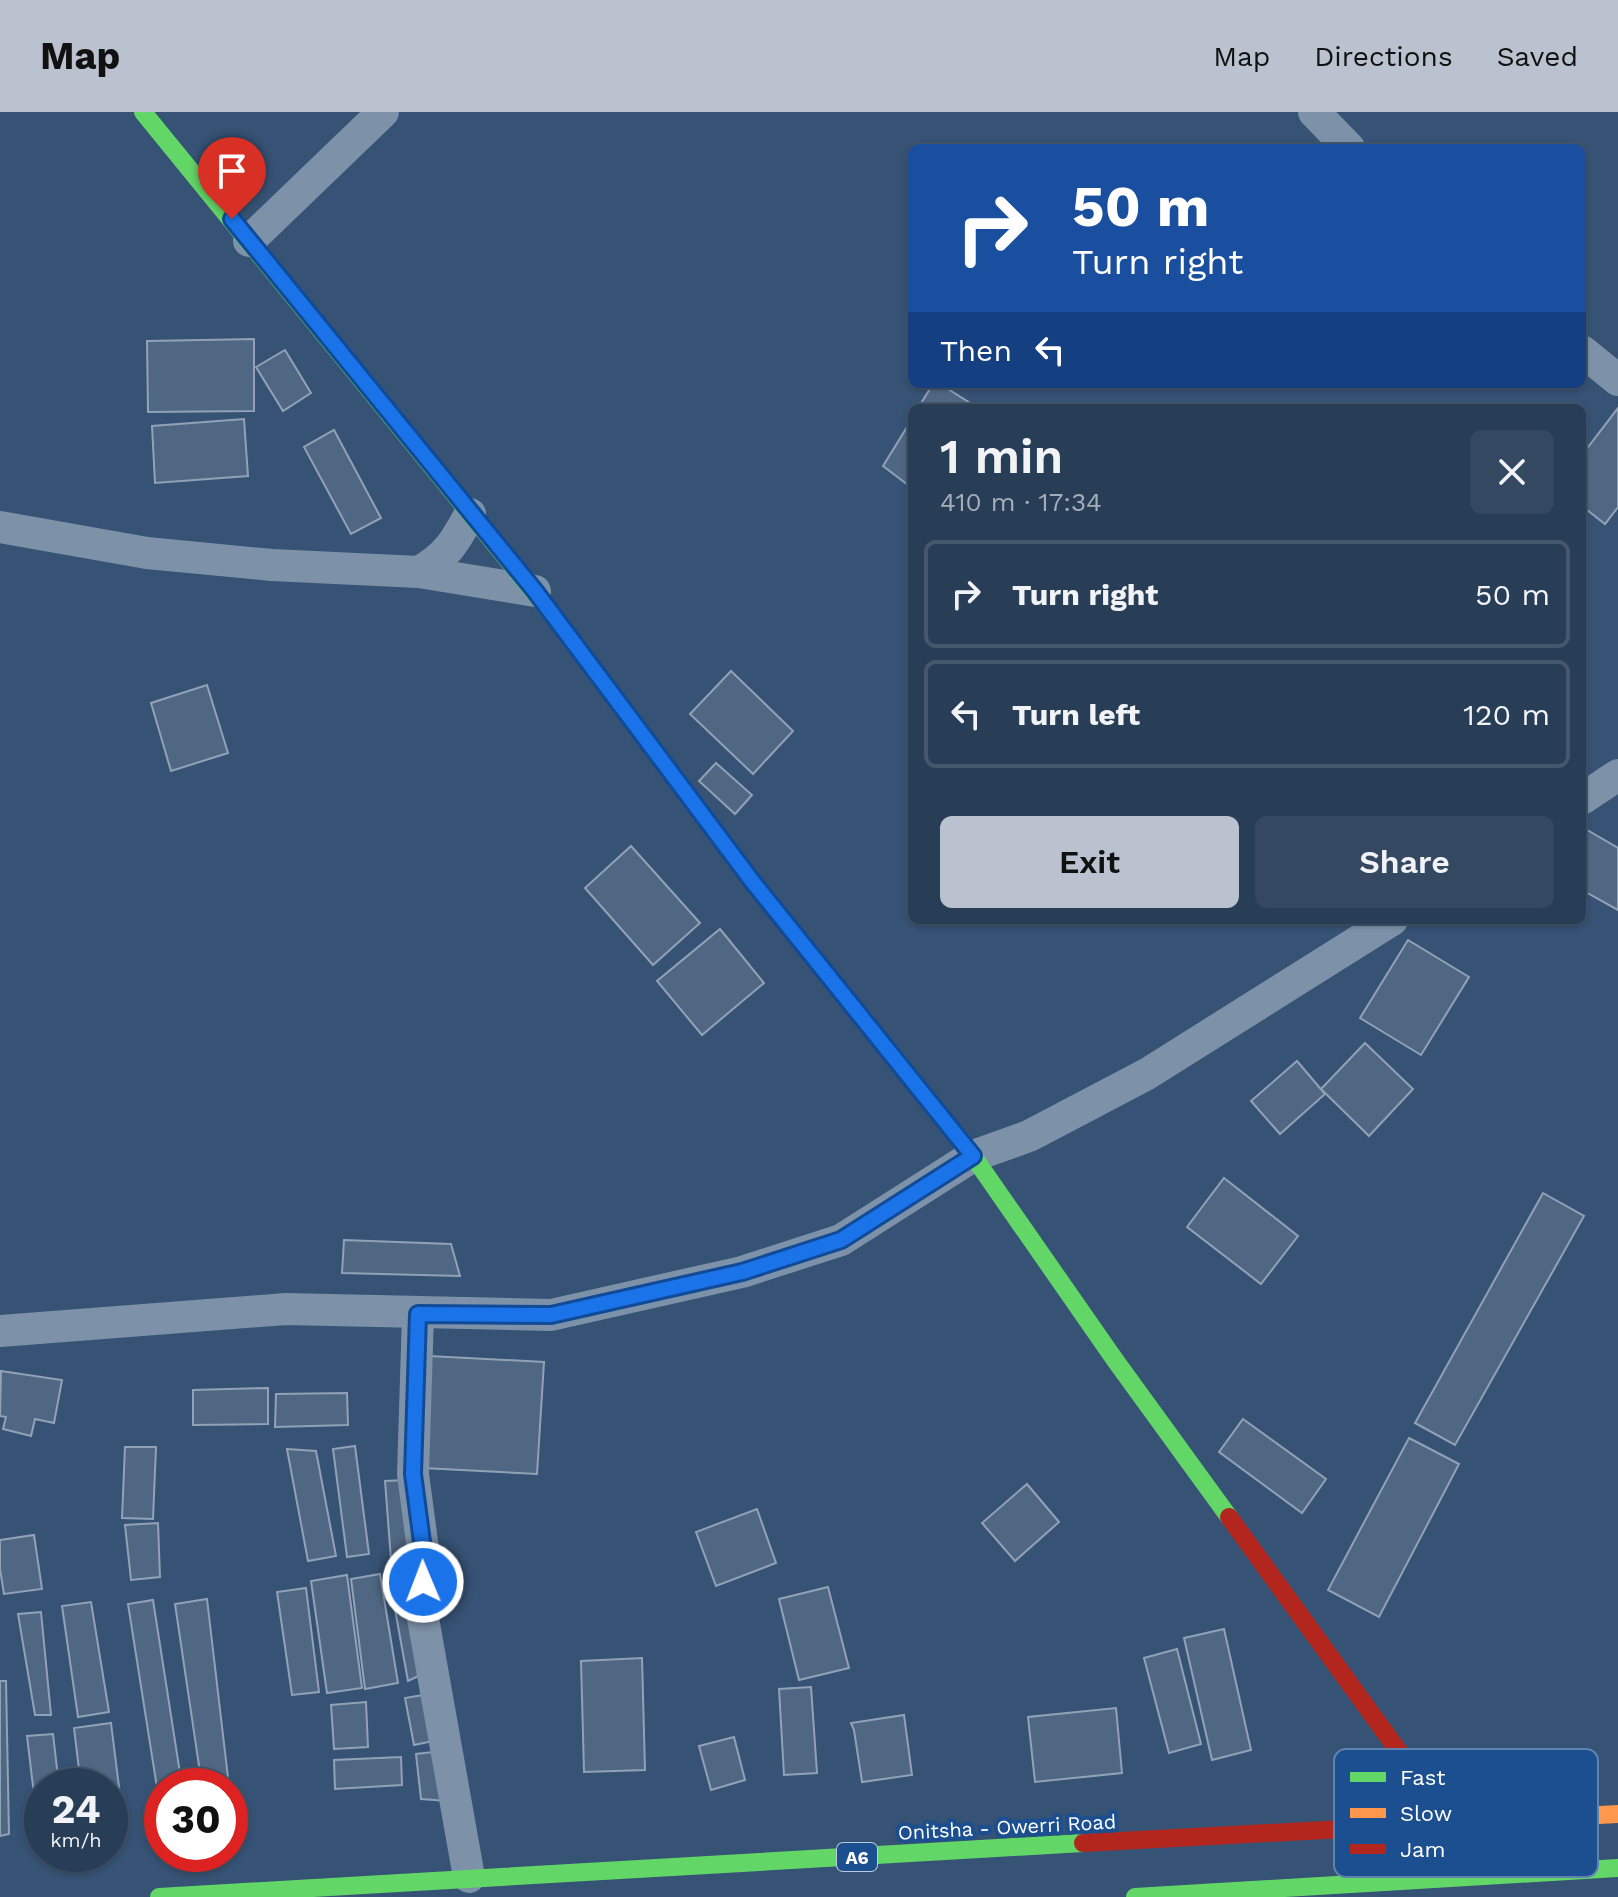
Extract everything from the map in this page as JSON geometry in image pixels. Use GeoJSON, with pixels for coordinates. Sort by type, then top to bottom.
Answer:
{"type":"FeatureCollection","features":[{"type":"Feature","properties":{"kind":"main road"},"geometry":{"type":"LineString","coordinates":[[143,112],[535,591],[752,881],[973,1156],[1115,1360],[1397,1749]]}},
{"type":"Feature","properties":{"kind":"main road","name":"Onitsha - Owerri Road"},"geometry":{"type":"LineString","coordinates":[[1598,1815],[1618,1814]]}},
{"type":"Feature","properties":{"kind":"main road","name":"Onitsha - Owerri Road"},"geometry":{"type":"LineString","coordinates":[[159,1897],[469,1877],[1334,1831]]}},
{"type":"Feature","properties":{"kind":"main road"},"geometry":{"type":"LineString","coordinates":[[1598,1871],[1618,1868]]}},
{"type":"Feature","properties":{"kind":"main road"},"geometry":{"type":"LineString","coordinates":[[1135,1897],[1564,1877]]}},
{"type":"Feature","properties":{"kind":"street"},"geometry":{"type":"LineString","coordinates":[[249,241],[383,112]]}},
{"type":"Feature","properties":{"kind":"street"},"geometry":{"type":"LineString","coordinates":[[1314,112],[1345,144]]}},
{"type":"Feature","properties":{"kind":"street"},"geometry":{"type":"LineString","coordinates":[[1586,354],[1618,380]]}},
{"type":"Feature","properties":{"kind":"street"},"geometry":{"type":"LineString","coordinates":[[419,572],[440,560],[454,544],[470,514]]}},
{"type":"Feature","properties":{"kind":"street"},"geometry":{"type":"LineString","coordinates":[[0,527],[30,535],[147,553],[272,565],[419,572],[535,591]]}},
{"type":"Feature","properties":{"kind":"street"},"geometry":{"type":"LineString","coordinates":[[1586,796],[1618,775]]}},
{"type":"Feature","properties":{"kind":"street"},"geometry":{"type":"LineString","coordinates":[[0,1331],[286,1309],[551,1315],[742,1272],[841,1240],[973,1156],[1029,1136],[1147,1074],[1386,924]]}},
{"type":"Feature","properties":{"kind":"street"},"geometry":{"type":"LineString","coordinates":[[418,1314],[413,1474],[424,1557],[421,1607],[469,1877]]}},
{"type":"Feature","properties":{"kind":"building"},"geometry":{"type":"Polygon","coordinates":[[[254,339],[254,411],[148,412],[147,341],[254,339]]]}},
{"type":"Feature","properties":{"kind":"building"},"geometry":{"type":"Polygon","coordinates":[[[285,350],[311,393],[283,411],[256,367],[285,350]]]}},
{"type":"Feature","properties":{"kind":"building"},"geometry":{"type":"Polygon","coordinates":[[[930,388],[946,388],[972,404],[920,404],[930,388]]]}},
{"type":"Feature","properties":{"kind":"building"},"geometry":{"type":"Polygon","coordinates":[[[1618,408],[1618,507],[1605,524],[1586,509],[1586,450],[1618,408]]]}},
{"type":"Feature","properties":{"kind":"building"},"geometry":{"type":"Polygon","coordinates":[[[244,419],[248,476],[155,483],[152,426],[244,419]]]}},
{"type":"Feature","properties":{"kind":"building"},"geometry":{"type":"Polygon","coordinates":[[[908,425],[908,485],[883,466],[908,425]]]}},
{"type":"Feature","properties":{"kind":"building"},"geometry":{"type":"Polygon","coordinates":[[[334,430],[381,518],[351,534],[304,447],[334,430]]]}},
{"type":"Feature","properties":{"kind":"building"},"geometry":{"type":"Polygon","coordinates":[[[731,671],[793,731],[753,774],[690,714],[731,671]]]}},
{"type":"Feature","properties":{"kind":"building"},"geometry":{"type":"Polygon","coordinates":[[[207,685],[228,753],[171,771],[151,703],[207,685]]]}},
{"type":"Feature","properties":{"kind":"building"},"geometry":{"type":"Polygon","coordinates":[[[716,763],[752,795],[735,814],[699,781],[716,763]]]}},
{"type":"Feature","properties":{"kind":"building"},"geometry":{"type":"Polygon","coordinates":[[[1586,829],[1618,848],[1618,910],[1586,892],[1586,829]]]}},
{"type":"Feature","properties":{"kind":"building"},"geometry":{"type":"Polygon","coordinates":[[[631,846],[700,923],[653,965],[585,888],[631,846]]]}},
{"type":"Feature","properties":{"kind":"building"},"geometry":{"type":"Polygon","coordinates":[[[720,929],[764,983],[702,1035],[657,981],[720,929]]]}},
{"type":"Feature","properties":{"kind":"building"},"geometry":{"type":"Polygon","coordinates":[[[1408,940],[1469,977],[1421,1055],[1360,1018],[1408,940]]]}},
{"type":"Feature","properties":{"kind":"building"},"geometry":{"type":"Polygon","coordinates":[[[1365,1043],[1413,1089],[1369,1136],[1321,1089],[1365,1043]]]}},
{"type":"Feature","properties":{"kind":"building"},"geometry":{"type":"Polygon","coordinates":[[[1297,1061],[1325,1094],[1280,1134],[1251,1101],[1297,1061]]]}},
{"type":"Feature","properties":{"kind":"building"},"geometry":{"type":"Polygon","coordinates":[[[1224,1178],[1298,1236],[1261,1284],[1187,1227],[1224,1178]]]}},
{"type":"Feature","properties":{"kind":"building"},"geometry":{"type":"Polygon","coordinates":[[[1543,1193],[1584,1216],[1455,1445],[1415,1423],[1543,1193]]]}},
{"type":"Feature","properties":{"kind":"building"},"geometry":{"type":"Polygon","coordinates":[[[344,1240],[451,1244],[460,1276],[342,1273],[344,1240]]]}},
{"type":"Feature","properties":{"kind":"building"},"geometry":{"type":"Polygon","coordinates":[[[429,1356],[544,1362],[537,1474],[423,1468],[429,1356]]]}},
{"type":"Feature","properties":{"kind":"building"},"geometry":{"type":"Polygon","coordinates":[[[1,1371],[62,1380],[54,1423],[35,1419],[31,1436],[3,1429],[6,1417],[0,1416],[1,1371]]]}},
{"type":"Feature","properties":{"kind":"building"},"geometry":{"type":"Polygon","coordinates":[[[268,1388],[268,1424],[193,1425],[193,1390],[268,1388]]]}},
{"type":"Feature","properties":{"kind":"building"},"geometry":{"type":"Polygon","coordinates":[[[347,1393],[348,1425],[275,1427],[276,1394],[347,1393]]]}},
{"type":"Feature","properties":{"kind":"building"},"geometry":{"type":"Polygon","coordinates":[[[1243,1419],[1326,1479],[1302,1513],[1219,1452],[1243,1419]]]}},
{"type":"Feature","properties":{"kind":"building"},"geometry":{"type":"Polygon","coordinates":[[[1409,1438],[1459,1464],[1379,1617],[1328,1590],[1409,1438]]]}},
{"type":"Feature","properties":{"kind":"building"},"geometry":{"type":"Polygon","coordinates":[[[355,1446],[369,1554],[347,1557],[333,1449],[355,1446]]]}},
{"type":"Feature","properties":{"kind":"building"},"geometry":{"type":"Polygon","coordinates":[[[125,1447],[156,1447],[153,1519],[122,1518],[125,1447]]]}},
{"type":"Feature","properties":{"kind":"building"},"geometry":{"type":"Polygon","coordinates":[[[287,1449],[316,1451],[336,1556],[308,1561],[287,1449]]]}},
{"type":"Feature","properties":{"kind":"building"},"geometry":{"type":"Polygon","coordinates":[[[405,1480],[413,1565],[392,1573],[385,1481],[405,1480]]]}},
{"type":"Feature","properties":{"kind":"building"},"geometry":{"type":"Polygon","coordinates":[[[1027,1484],[1059,1522],[1015,1561],[982,1523],[1027,1484]]]}},
{"type":"Feature","properties":{"kind":"building"},"geometry":{"type":"Polygon","coordinates":[[[757,1509],[776,1563],[716,1586],[696,1532],[757,1509]]]}},
{"type":"Feature","properties":{"kind":"building"},"geometry":{"type":"Polygon","coordinates":[[[158,1523],[160,1577],[131,1580],[125,1525],[158,1523]]]}},
{"type":"Feature","properties":{"kind":"building"},"geometry":{"type":"Polygon","coordinates":[[[34,1535],[42,1589],[4,1594],[0,1540],[34,1535]]]}},
{"type":"Feature","properties":{"kind":"building"},"geometry":{"type":"Polygon","coordinates":[[[380,1574],[398,1683],[365,1689],[351,1579],[380,1574]]]}},
{"type":"Feature","properties":{"kind":"building"},"geometry":{"type":"Polygon","coordinates":[[[347,1575],[362,1688],[327,1693],[311,1581],[347,1575]]]}},
{"type":"Feature","properties":{"kind":"building"},"geometry":{"type":"Polygon","coordinates":[[[828,1587],[849,1668],[799,1680],[779,1599],[828,1587]]]}},
{"type":"Feature","properties":{"kind":"building"},"geometry":{"type":"Polygon","coordinates":[[[306,1588],[319,1692],[292,1695],[277,1592],[306,1588]]]}},
{"type":"Feature","properties":{"kind":"building"},"geometry":{"type":"Polygon","coordinates":[[[207,1599],[227,1768],[199,1768],[175,1604],[207,1599]]]}},
{"type":"Feature","properties":{"kind":"building"},"geometry":{"type":"Polygon","coordinates":[[[153,1600],[179,1768],[154,1768],[128,1604],[153,1600]]]}},
{"type":"Feature","properties":{"kind":"building"},"geometry":{"type":"Polygon","coordinates":[[[413,1601],[425,1673],[408,1681],[394,1604],[413,1601]]]}},
{"type":"Feature","properties":{"kind":"building"},"geometry":{"type":"Polygon","coordinates":[[[91,1602],[109,1712],[78,1717],[62,1606],[91,1602]]]}},
{"type":"Feature","properties":{"kind":"building"},"geometry":{"type":"Polygon","coordinates":[[[41,1612],[51,1715],[35,1715],[18,1614],[41,1612]]]}},
{"type":"Feature","properties":{"kind":"building"},"geometry":{"type":"Polygon","coordinates":[[[1224,1629],[1251,1750],[1212,1760],[1184,1638],[1224,1629]]]}},
{"type":"Feature","properties":{"kind":"building"},"geometry":{"type":"Polygon","coordinates":[[[1177,1649],[1201,1744],[1169,1753],[1144,1658],[1177,1649]]]}},
{"type":"Feature","properties":{"kind":"building"},"geometry":{"type":"Polygon","coordinates":[[[642,1658],[645,1770],[584,1772],[581,1661],[642,1658]]]}},
{"type":"Feature","properties":{"kind":"building"},"geometry":{"type":"Polygon","coordinates":[[[0,1681],[6,1681],[9,1834],[0,1836],[0,1681]]]}},
{"type":"Feature","properties":{"kind":"building"},"geometry":{"type":"Polygon","coordinates":[[[811,1687],[817,1773],[784,1775],[779,1689],[811,1687]]]}},
{"type":"Feature","properties":{"kind":"building"},"geometry":{"type":"Polygon","coordinates":[[[429,1694],[438,1740],[414,1745],[405,1698],[429,1694]]]}},
{"type":"Feature","properties":{"kind":"building"},"geometry":{"type":"Polygon","coordinates":[[[366,1702],[368,1747],[334,1749],[331,1705],[366,1702]]]}},
{"type":"Feature","properties":{"kind":"building"},"geometry":{"type":"Polygon","coordinates":[[[1116,1708],[1122,1773],[1035,1782],[1028,1717],[1116,1708]]]}},
{"type":"Feature","properties":{"kind":"building"},"geometry":{"type":"Polygon","coordinates":[[[904,1715],[912,1775],[862,1782],[851,1723],[904,1715]]]}},
{"type":"Feature","properties":{"kind":"building"},"geometry":{"type":"Polygon","coordinates":[[[111,1723],[117,1768],[79,1768],[74,1728],[111,1723]]]}},
{"type":"Feature","properties":{"kind":"building"},"geometry":{"type":"Polygon","coordinates":[[[53,1734],[57,1768],[31,1768],[27,1736],[53,1734]]]}},
{"type":"Feature","properties":{"kind":"building"},"geometry":{"type":"Polygon","coordinates":[[[734,1737],[745,1780],[711,1790],[699,1746],[734,1737]]]}},
{"type":"Feature","properties":{"kind":"building"},"geometry":{"type":"Polygon","coordinates":[[[442,1751],[447,1801],[421,1799],[416,1754],[442,1751]]]}},
{"type":"Feature","properties":{"kind":"building"},"geometry":{"type":"Polygon","coordinates":[[[401,1757],[402,1785],[335,1789],[334,1760],[401,1757]]]}},
{"type":"Feature","properties":{"kind":"traffic: fast"},"geometry":{"type":"LineString","coordinates":[[143,112],[551,613]]}},
{"type":"Feature","properties":{"kind":"traffic: fast"},"geometry":{"type":"LineString","coordinates":[[755,885],[973,1156],[1229,1517]]}},
{"type":"Feature","properties":{"kind":"traffic: fast"},"geometry":{"type":"LineString","coordinates":[[159,1897],[1083,1843]]}},
{"type":"Feature","properties":{"kind":"traffic: fast"},"geometry":{"type":"LineString","coordinates":[[1598,1869],[1618,1868]]}},
{"type":"Feature","properties":{"kind":"traffic: fast"},"geometry":{"type":"LineString","coordinates":[[1135,1897],[1468,1877]]}},
{"type":"Feature","properties":{"kind":"traffic: slow"},"geometry":{"type":"LineString","coordinates":[[551,613],[755,885]]}},
{"type":"Feature","properties":{"kind":"traffic: slow"},"geometry":{"type":"LineString","coordinates":[[1598,1815],[1618,1814]]}},
{"type":"Feature","properties":{"kind":"traffic: jam"},"geometry":{"type":"LineString","coordinates":[[1229,1517],[1397,1749]]}},
{"type":"Feature","properties":{"kind":"traffic: jam"},"geometry":{"type":"LineString","coordinates":[[1083,1843],[1334,1830]]}},
{"type":"Feature","properties":{"kind":"route"},"geometry":{"type":"LineString","coordinates":[[232,219],[535,591],[752,881],[973,1156],[841,1240],[742,1272],[551,1315],[418,1314],[413,1474],[424,1557],[423,1582]]}}]}
